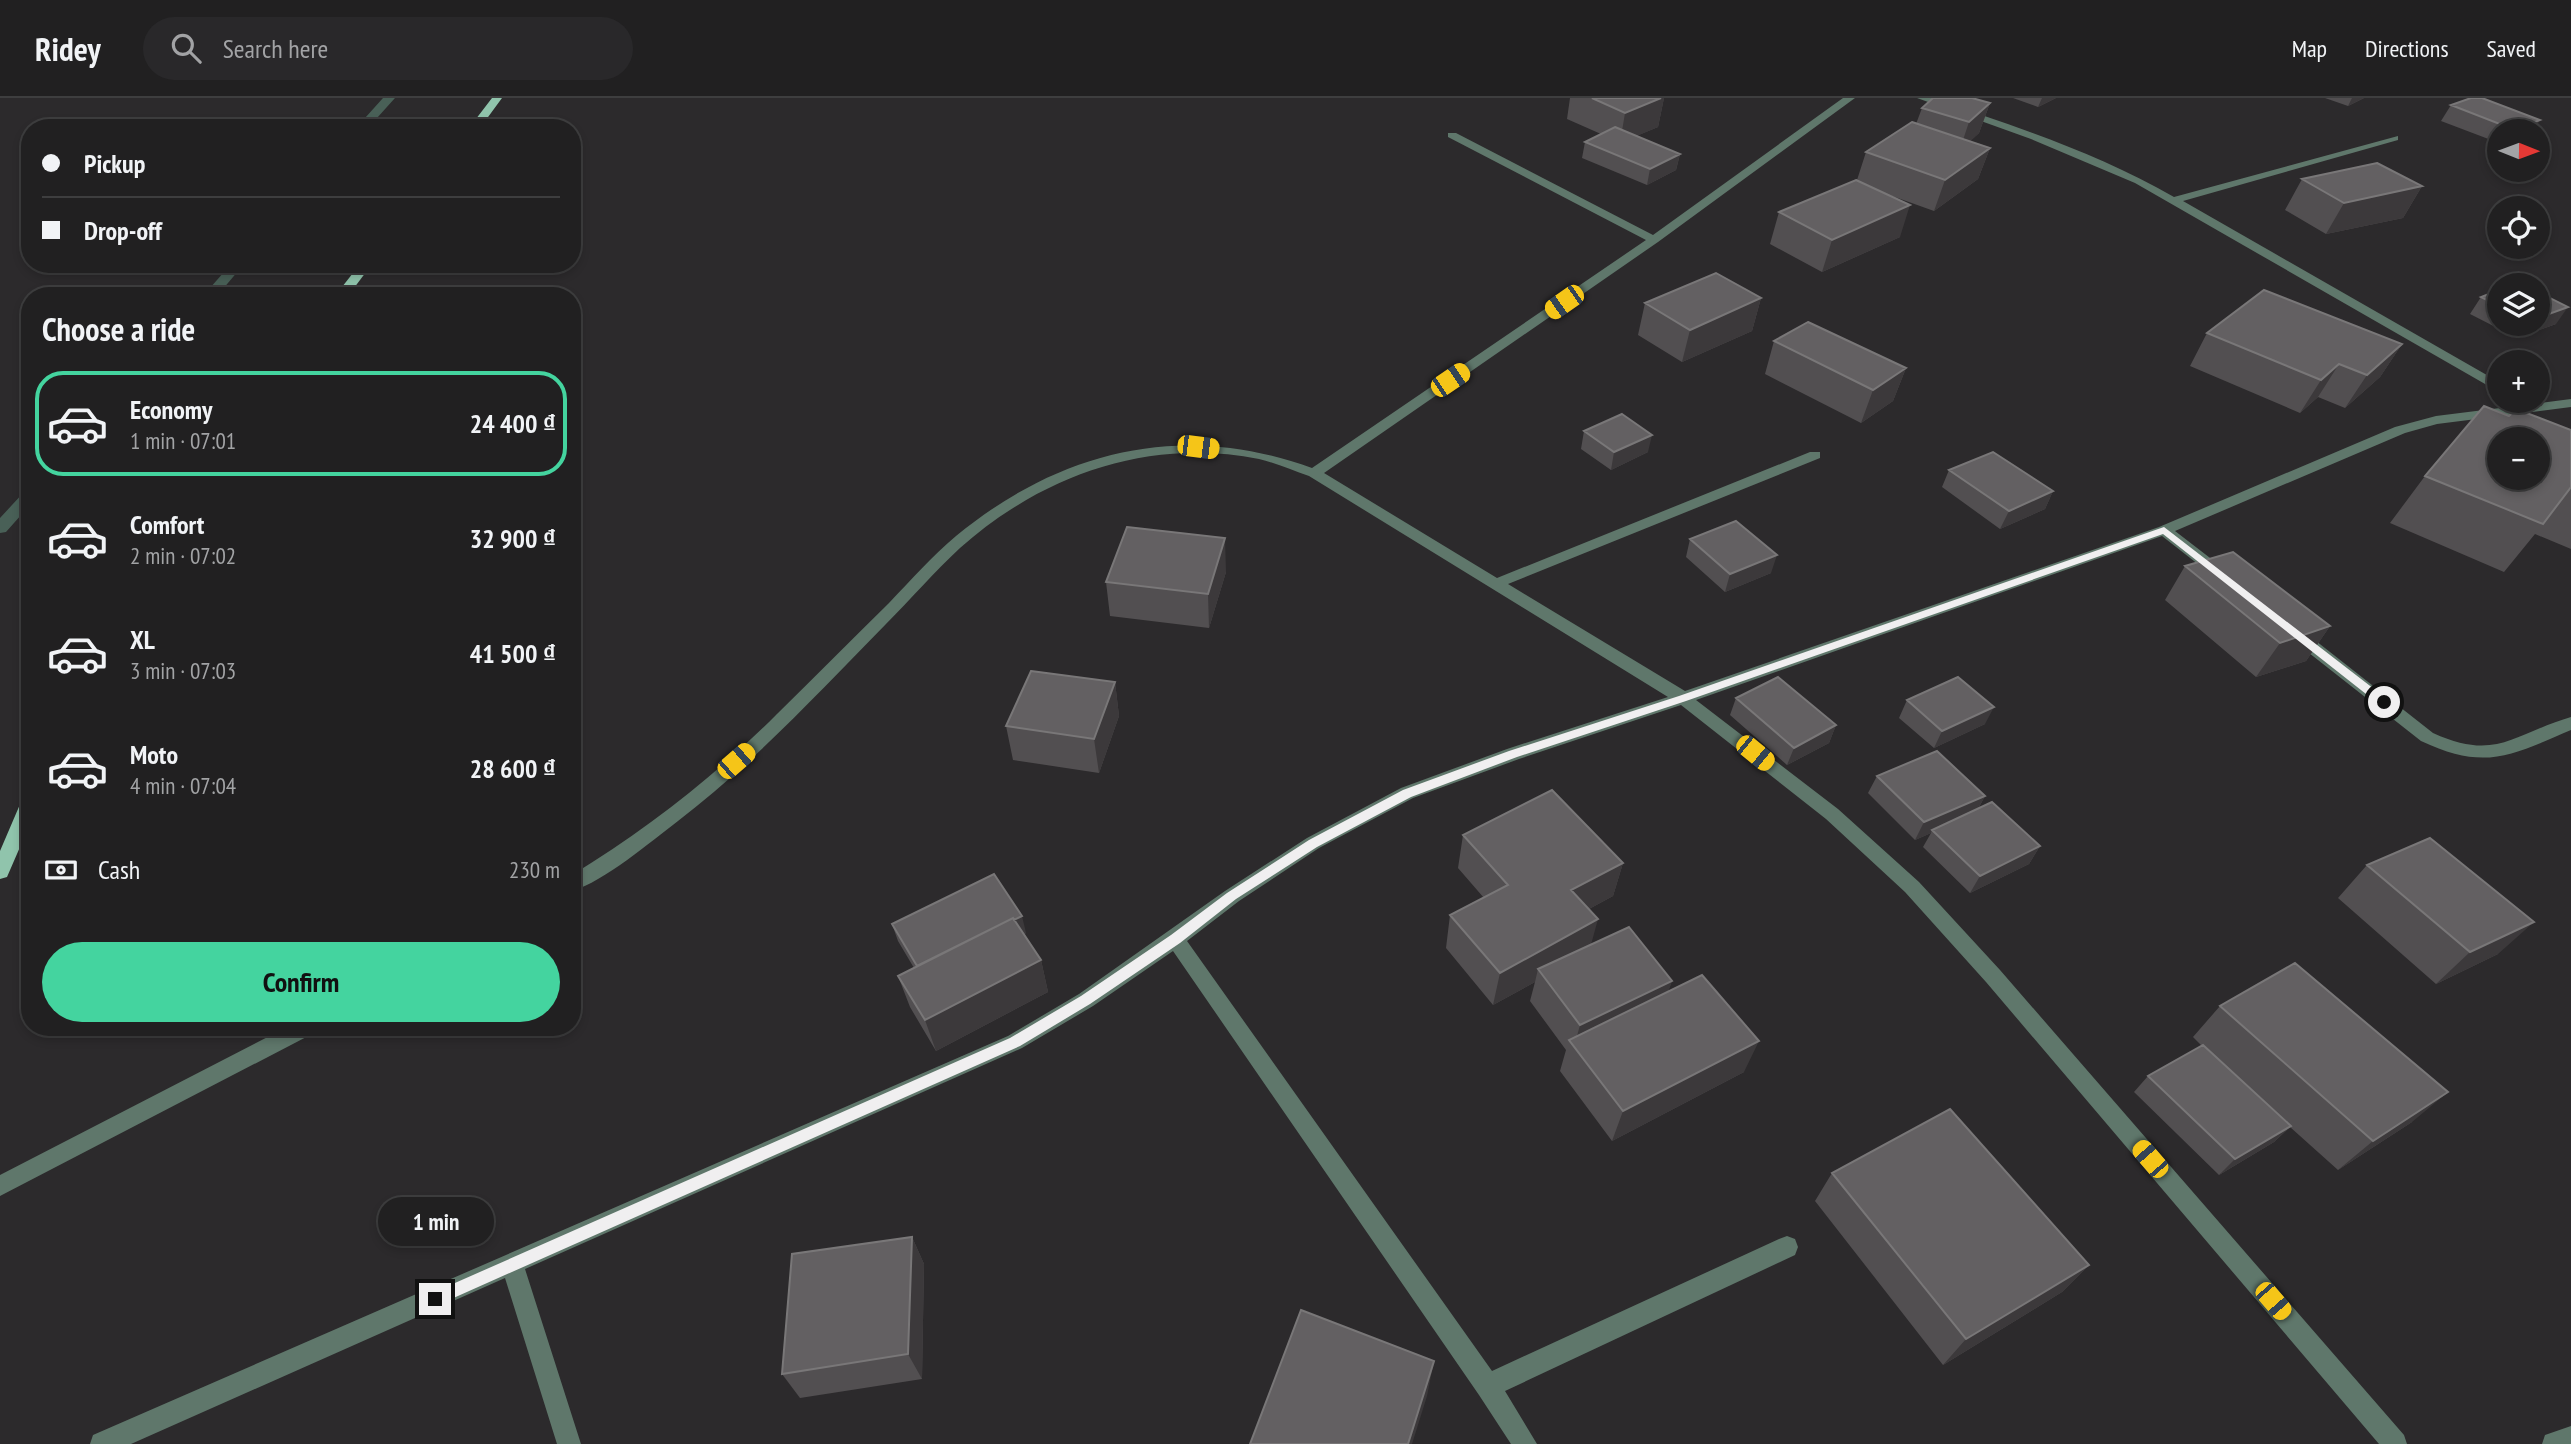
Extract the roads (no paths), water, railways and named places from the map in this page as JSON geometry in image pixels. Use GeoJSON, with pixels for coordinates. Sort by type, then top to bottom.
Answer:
{"type":"FeatureCollection","features":[{"type":"Feature","properties":{"kind":"main road"},"geometry":{"type":"LineString","coordinates":[[481,119],[497,98]]}},
{"type":"Feature","properties":{"kind":"main road"},"geometry":{"type":"LineString","coordinates":[[348,287],[359,273]]}},
{"type":"Feature","properties":{"kind":"main road"},"geometry":{"type":"LineString","coordinates":[[0,872],[21,823]]}},
{"type":"Feature","properties":{"kind":"street"},"geometry":{"type":"LineString","coordinates":[[1314,473],[1654,240],[1850,98]]}},
{"type":"Feature","properties":{"kind":"street"},"geometry":{"type":"LineString","coordinates":[[1922,98],[2089,159],[2175,200],[2487,381]]}},
{"type":"Feature","properties":{"kind":"street"},"geometry":{"type":"LineString","coordinates":[[1452,135],[1654,240]]}},
{"type":"Feature","properties":{"kind":"street"},"geometry":{"type":"LineString","coordinates":[[2175,200],[2394,138]]}},
{"type":"Feature","properties":{"kind":"street"},"geometry":{"type":"LineString","coordinates":[[2550,403],[2571,403]]}},
{"type":"Feature","properties":{"kind":"street"},"geometry":{"type":"LineString","coordinates":[[102,1444],[1015,1042],[1086,1000],[1232,896],[1313,844],[1407,793],[2164,530],[2400,430],[2487,412]]}},
{"type":"Feature","properties":{"kind":"street"},"geometry":{"type":"LineString","coordinates":[[581,878],[650,831],[715,779],[777,724],[962,539],[1005,506],[1049,480],[1094,462],[1139,451],[1198,447],[1259,454],[1314,473],[1683,698],[1832,814],[1912,887],[1993,976],[2395,1444]]}},
{"type":"Feature","properties":{"kind":"street"},"geometry":{"type":"LineString","coordinates":[[1495,584],[1815,455]]}},
{"type":"Feature","properties":{"kind":"street"},"geometry":{"type":"LineString","coordinates":[[2164,530],[2230,582]]}},
{"type":"Feature","properties":{"kind":"street"},"geometry":{"type":"LineString","coordinates":[[2285,625],[2427,737],[2445,747],[2480,754],[2497,753],[2571,723]]}},
{"type":"Feature","properties":{"kind":"street"},"geometry":{"type":"LineString","coordinates":[[1175,939],[1488,1386],[1525,1444]]}},
{"type":"Feature","properties":{"kind":"street"},"geometry":{"type":"LineString","coordinates":[[0,1186],[290,1036]]}},
{"type":"Feature","properties":{"kind":"street"},"geometry":{"type":"LineString","coordinates":[[1488,1386],[1787,1247]]}},
{"type":"Feature","properties":{"kind":"street"},"geometry":{"type":"LineString","coordinates":[[512,1265],[569,1444]]}},
{"type":"Feature","properties":{"kind":"street"},"geometry":{"type":"LineString","coordinates":[[2554,1444],[2571,1438]]}},
{"type":"Feature","properties":{"kind":"waterway"},"geometry":{"type":"LineString","coordinates":[[370,119],[389,98]]}},
{"type":"Feature","properties":{"kind":"waterway"},"geometry":{"type":"LineString","coordinates":[[218,287],[230,273]]}},
{"type":"Feature","properties":{"kind":"waterway"},"geometry":{"type":"LineString","coordinates":[[0,528],[21,505]]}}]}
